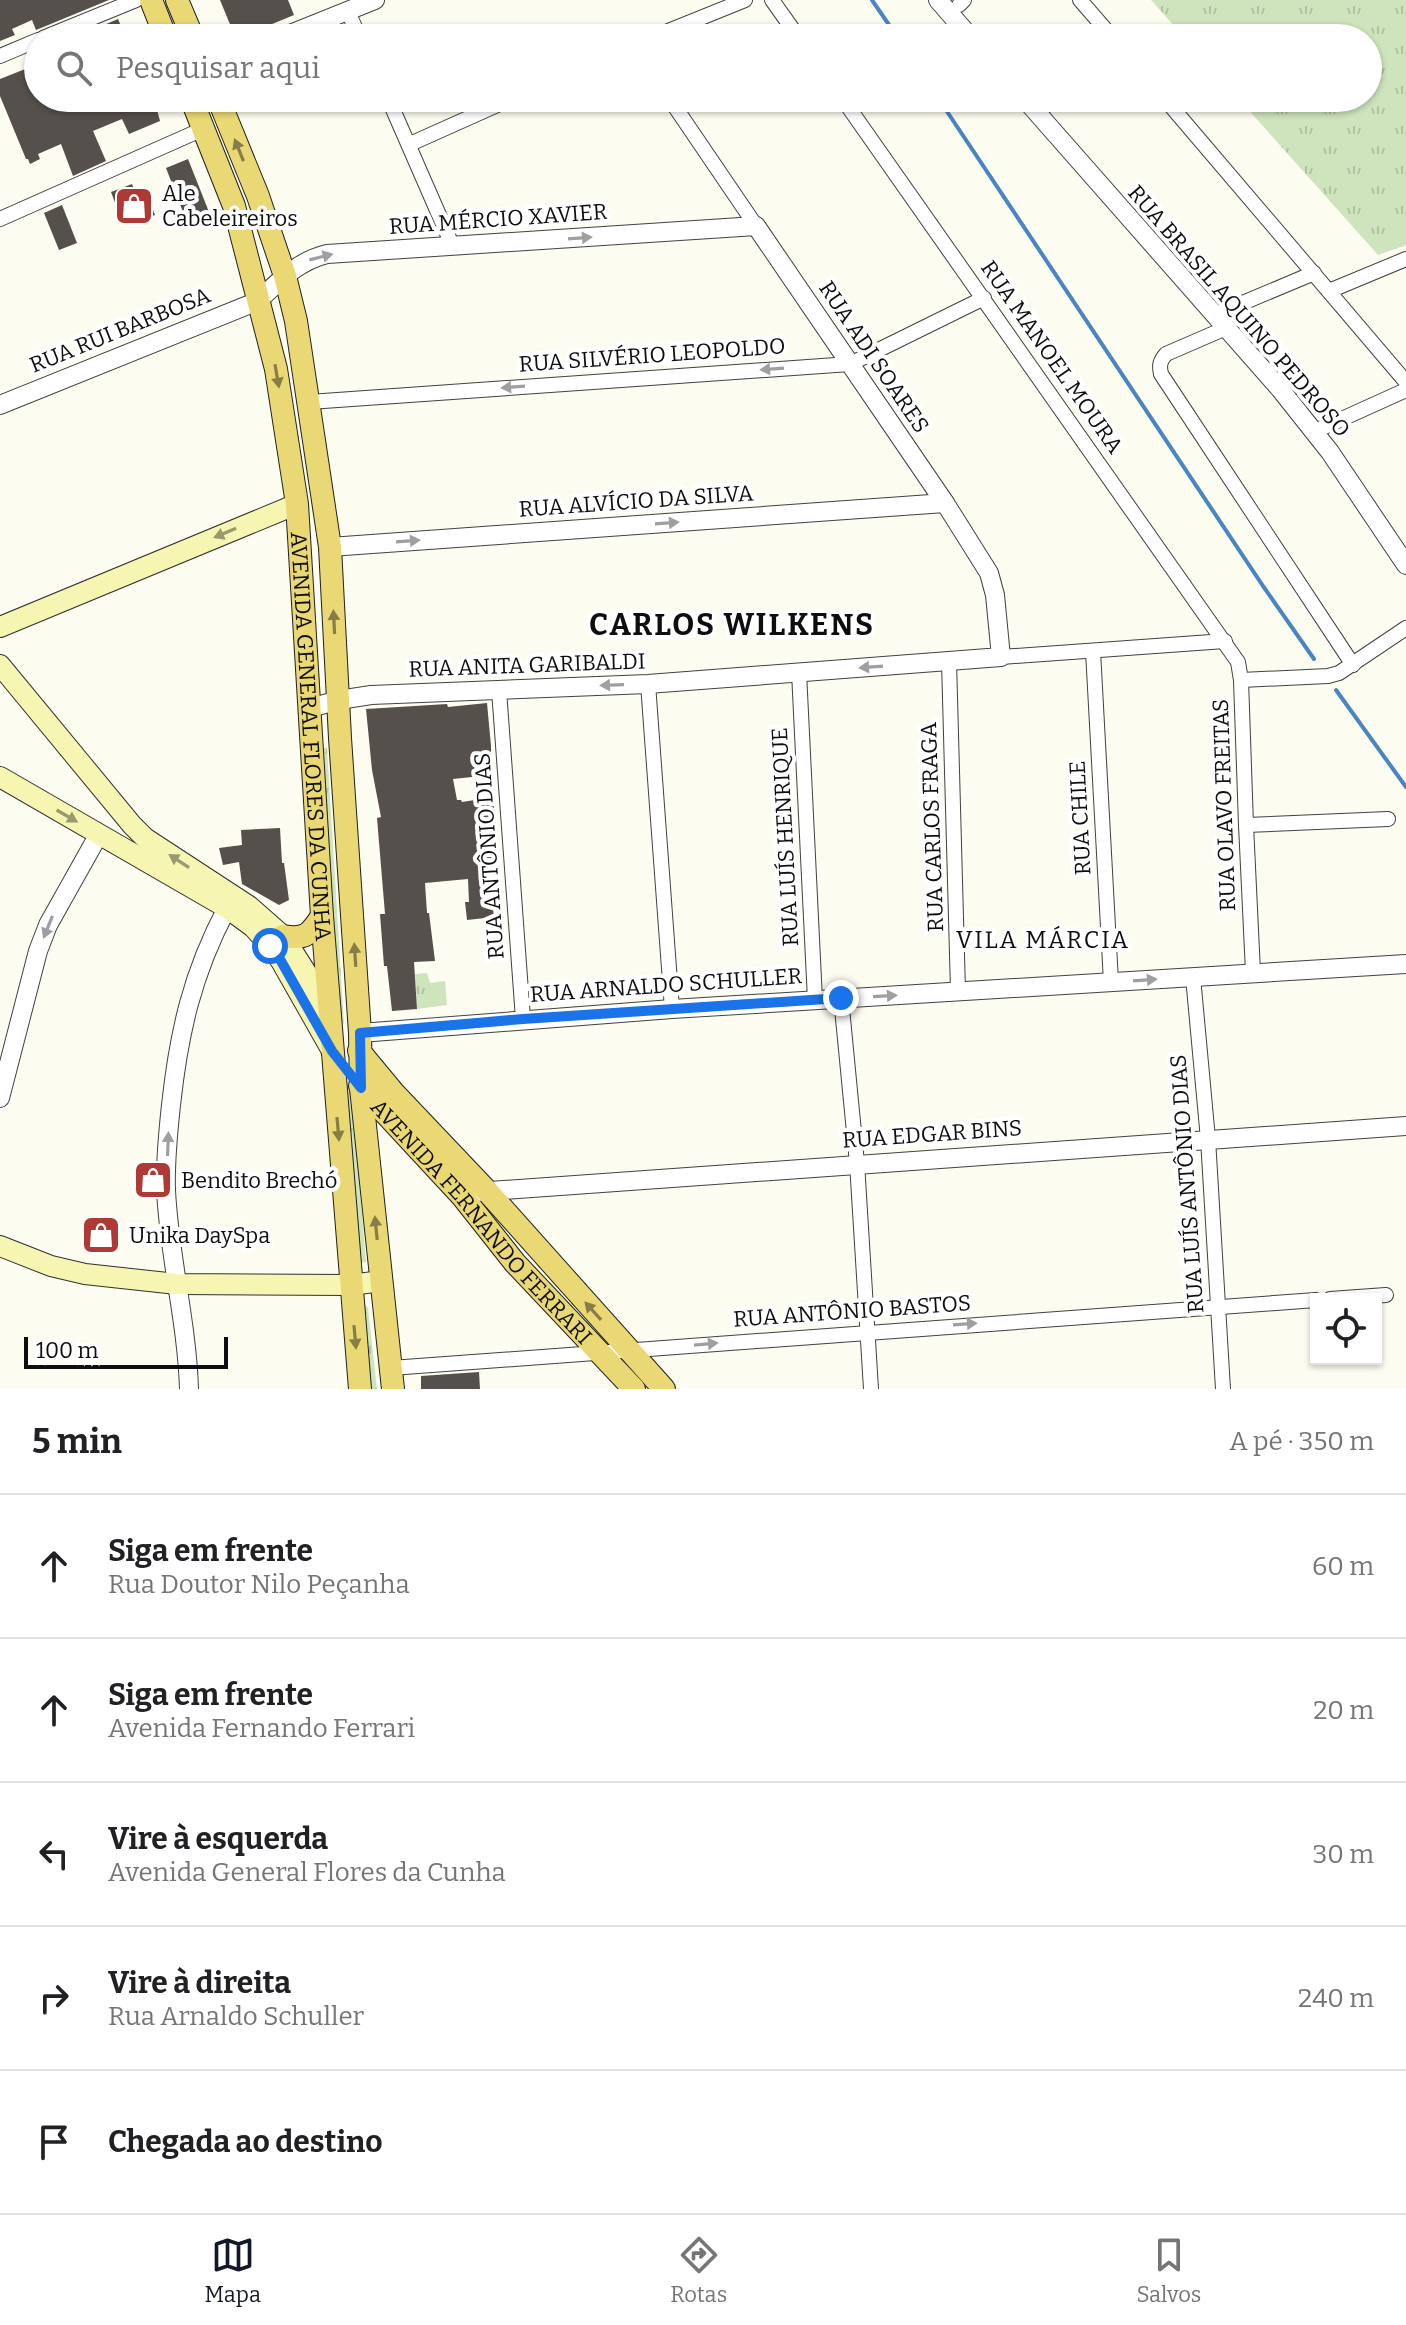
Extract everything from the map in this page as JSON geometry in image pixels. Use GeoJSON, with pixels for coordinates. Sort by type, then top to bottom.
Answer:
{"type":"FeatureCollection","features":[{"type":"Feature","properties":{"kind":"main road"},"geometry":{"type":"LineString","coordinates":[[151,0],[160,24]]}},
{"type":"Feature","properties":{"kind":"main road"},"geometry":{"type":"LineString","coordinates":[[177,0],[187,24]]}},
{"type":"Feature","properties":{"kind":"main road","name":"AVENIDA GENERAL FLORES DA CUNHA"},"geometry":{"type":"LineString","coordinates":[[196,112],[234,206],[276,369],[297,504],[322,916],[360,1389]]}},
{"type":"Feature","properties":{"kind":"main road","name":"AVENIDA GENERAL FLORES DA CUNHA"},"geometry":{"type":"LineString","coordinates":[[224,112],[258,196],[285,276],[296,321],[330,547],[361,1044],[361,1088],[392,1378]]}},
{"type":"Feature","properties":{"kind":"main road"},"geometry":{"type":"LineString","coordinates":[[0,627],[297,504]]}},
{"type":"Feature","properties":{"kind":"main road"},"geometry":{"type":"LineString","coordinates":[[0,665],[145,838],[249,906],[283,936],[315,982],[330,1011]]}},
{"type":"Feature","properties":{"kind":"main road"},"geometry":{"type":"LineString","coordinates":[[0,777],[227,908],[253,927],[275,953],[332,1051]]}},
{"type":"Feature","properties":{"kind":"main road"},"geometry":{"type":"LineString","coordinates":[[283,936],[296,938],[306,935],[322,916]]}},
{"type":"Feature","properties":{"kind":"main road","name":"AVENIDA FERNANDO FERRARI"},"geometry":{"type":"LineString","coordinates":[[330,1011],[664,1389]]}},
{"type":"Feature","properties":{"kind":"main road","name":"AVENIDA FERNANDO FERRARI"},"geometry":{"type":"LineString","coordinates":[[332,1051],[361,1088],[462,1196],[515,1263],[634,1389]]}},
{"type":"Feature","properties":{"kind":"main road"},"geometry":{"type":"LineString","coordinates":[[0,1246],[51,1266],[85,1274],[177,1284],[351,1285],[381,1281]]}},
{"type":"Feature","properties":{"kind":"street"},"geometry":{"type":"LineString","coordinates":[[78,24],[136,0]]}},
{"type":"Feature","properties":{"kind":"street"},"geometry":{"type":"LineString","coordinates":[[317,24],[375,0]]}},
{"type":"Feature","properties":{"kind":"street"},"geometry":{"type":"LineString","coordinates":[[686,24],[745,0]]}},
{"type":"Feature","properties":{"kind":"street"},"geometry":{"type":"LineString","coordinates":[[772,0],[789,24]]}},
{"type":"Feature","properties":{"kind":"street"},"geometry":{"type":"LineString","coordinates":[[938,0],[959,24]]}},
{"type":"Feature","properties":{"kind":"street"},"geometry":{"type":"LineString","coordinates":[[1080,0],[1101,24]]}},
{"type":"Feature","properties":{"kind":"street"},"geometry":{"type":"LineString","coordinates":[[959,2],[976,24]]}},
{"type":"Feature","properties":{"kind":"street"},"geometry":{"type":"LineString","coordinates":[[348,12],[354,24]]}},
{"type":"Feature","properties":{"kind":"street"},"geometry":{"type":"LineString","coordinates":[[0,56],[24,46]]}},
{"type":"Feature","properties":{"kind":"street"},"geometry":{"type":"LineString","coordinates":[[395,112],[453,247]]}},
{"type":"Feature","properties":{"kind":"street"},"geometry":{"type":"LineString","coordinates":[[410,144],[482,112]]}},
{"type":"Feature","properties":{"kind":"street","name":"RUA ADI SOARES"},"geometry":{"type":"LineString","coordinates":[[679,112],[945,503],[989,573],[993,584],[1001,657]]}},
{"type":"Feature","properties":{"kind":"street","name":"RUA MANOEL MOURA"},"geometry":{"type":"LineString","coordinates":[[852,112],[1225,641]]}},
{"type":"Feature","properties":{"kind":"street","name":"RUA BRASIL AQUINO PEDROSO"},"geometry":{"type":"LineString","coordinates":[[1051,112],[1280,389],[1319,429],[1406,545]]}},
{"type":"Feature","properties":{"kind":"street"},"geometry":{"type":"LineString","coordinates":[[1176,112],[1406,382]]}},
{"type":"Feature","properties":{"kind":"street"},"geometry":{"type":"LineString","coordinates":[[0,219],[203,129]]}},
{"type":"Feature","properties":{"kind":"street","name":"RUA MÉRCIO XAVIER"},"geometry":{"type":"LineString","coordinates":[[258,301],[285,276],[313,257],[327,254],[756,226]]}},
{"type":"Feature","properties":{"kind":"street"},"geometry":{"type":"LineString","coordinates":[[1329,291],[1406,259]]}},
{"type":"Feature","properties":{"kind":"street"},"geometry":{"type":"LineString","coordinates":[[1314,273],[1222,318],[1166,354],[1160,368],[1161,374],[1353,665]]}},
{"type":"Feature","properties":{"kind":"street","name":"RUA SILVÉRIO LEOPOLDO"},"geometry":{"type":"LineString","coordinates":[[309,402],[850,364],[984,298]]}},
{"type":"Feature","properties":{"kind":"street","name":"RUA RUI BARBOSA"},"geometry":{"type":"LineString","coordinates":[[0,405],[258,301]]}},
{"type":"Feature","properties":{"kind":"street"},"geometry":{"type":"LineString","coordinates":[[1319,429],[1406,390]]}},
{"type":"Feature","properties":{"kind":"street","name":"RUA BRASIL AQUINO PEDROSO"},"geometry":{"type":"LineString","coordinates":[[1319,429],[1406,565]]}},
{"type":"Feature","properties":{"kind":"street","name":"RUA ALVÍCIO DA SILVA"},"geometry":{"type":"LineString","coordinates":[[330,547],[945,503]]}},
{"type":"Feature","properties":{"kind":"street"},"geometry":{"type":"LineString","coordinates":[[1241,680],[1339,673],[1406,628]]}},
{"type":"Feature","properties":{"kind":"street","name":"RUA ANITA GARIBALDI"},"geometry":{"type":"LineString","coordinates":[[310,708],[371,695],[648,684],[1225,641]]}},
{"type":"Feature","properties":{"kind":"street","name":"RUA OLAVO FREITAS"},"geometry":{"type":"LineString","coordinates":[[1225,641],[1238,662],[1241,680],[1253,972]]}},
{"type":"Feature","properties":{"kind":"street","name":"RUA CHILE"},"geometry":{"type":"LineString","coordinates":[[1093,651],[1111,982]]}},
{"type":"Feature","properties":{"kind":"street","name":"RUA CARLOS FRAGA"},"geometry":{"type":"LineString","coordinates":[[949,661],[958,991]]}},
{"type":"Feature","properties":{"kind":"street","name":"RUA LUÍS HENRIQUE"},"geometry":{"type":"LineString","coordinates":[[799,672],[815,1000]]}},
{"type":"Feature","properties":{"kind":"street"},"geometry":{"type":"LineString","coordinates":[[648,684],[672,1009]]}},
{"type":"Feature","properties":{"kind":"street","name":"RUA ANTÔNIO DIAS"},"geometry":{"type":"LineString","coordinates":[[499,690],[523,1019]]}},
{"type":"Feature","properties":{"kind":"street"},"geometry":{"type":"LineString","coordinates":[[1246,825],[1388,819]]}},
{"type":"Feature","properties":{"kind":"street"},"geometry":{"type":"LineString","coordinates":[[0,1098],[38,951],[58,902],[99,834]]}},
{"type":"Feature","properties":{"kind":"street"},"geometry":{"type":"LineString","coordinates":[[189,1389],[166,1189],[168,1129],[186,1007],[211,938],[227,908]]}},
{"type":"Feature","properties":{"kind":"street","name":"RUA ARNALDO SCHULLER"},"geometry":{"type":"LineString","coordinates":[[361,1044],[523,1019],[1406,964]]}},
{"type":"Feature","properties":{"kind":"street","name":"RUA LUÍS ANTÔNIO DIAS"},"geometry":{"type":"LineString","coordinates":[[1193,977],[1208,1139],[1223,1389]]}},
{"type":"Feature","properties":{"kind":"street"},"geometry":{"type":"LineString","coordinates":[[841,998],[857,1163],[871,1389]]}},
{"type":"Feature","properties":{"kind":"street","name":"RUA EDGAR BINS"},"geometry":{"type":"LineString","coordinates":[[462,1196],[486,1190],[1406,1126]]}},
{"type":"Feature","properties":{"kind":"street"},"geometry":{"type":"LineString","coordinates":[[1382,1295],[1386,1295]]}},
{"type":"Feature","properties":{"kind":"street","name":"RUA ANTÔNIO BASTOS"},"geometry":{"type":"LineString","coordinates":[[392,1378],[598,1352],[1310,1300]]}},
{"type":"Feature","properties":{"kind":"green space"},"geometry":{"type":"Polygon","coordinates":[[[1151,0],[1406,0],[1406,245],[1378,255],[1250,112],[1382,112],[1382,24],[1172,24],[1151,0]]]}},
{"type":"Feature","properties":{"kind":"green space"},"geometry":{"type":"Polygon","coordinates":[[[319,748],[327,748],[344,1024],[335,1013],[319,748]]]}},
{"type":"Feature","properties":{"kind":"green space"},"geometry":{"type":"Polygon","coordinates":[[[427,973],[430,983],[445,981],[447,1005],[417,1009],[415,974],[427,973]]]}},
{"type":"Feature","properties":{"kind":"green space"},"geometry":{"type":"Polygon","coordinates":[[[342,1089],[352,1093],[366,1262],[357,1263],[342,1089]]]}},
{"type":"Feature","properties":{"kind":"green space"},"geometry":{"type":"Polygon","coordinates":[[[358,1296],[368,1308],[377,1389],[369,1389],[358,1296]]]}},
{"type":"Feature","properties":{"kind":"building"},"geometry":{"type":"Polygon","coordinates":[[[0,0],[109,0],[51,24],[34,24],[32,20],[12,29],[15,35],[0,41],[0,0]]]}},
{"type":"Feature","properties":{"kind":"building"},"geometry":{"type":"Polygon","coordinates":[[[220,0],[288,0],[294,15],[272,24],[230,24],[220,0]]]}},
{"type":"Feature","properties":{"kind":"building"},"geometry":{"type":"Polygon","coordinates":[[[24,70],[24,112],[158,112],[160,121],[129,134],[122,119],[93,131],[106,161],[73,176],[61,144],[38,154],[40,159],[30,164],[26,159],[0,96],[0,79],[24,70]]]}},
{"type":"Feature","properties":{"kind":"building"},"geometry":{"type":"Polygon","coordinates":[[[188,159],[209,212],[191,219],[187,210],[183,212],[166,168],[188,159]]]}},
{"type":"Feature","properties":{"kind":"building","name":"Ale Cabeleireiros"},"geometry":{"type":"Polygon","coordinates":[[[132,184],[139,202],[148,198],[155,215],[134,223],[128,210],[119,213],[111,192],[132,184]]]}},
{"type":"Feature","properties":{"kind":"building"},"geometry":{"type":"Polygon","coordinates":[[[62,205],[77,243],[59,250],[44,213],[62,205]]]}},
{"type":"Feature","properties":{"kind":"building"},"geometry":{"type":"Polygon","coordinates":[[[487,703],[491,775],[453,779],[457,800],[494,797],[497,858],[483,858],[487,901],[492,901],[494,917],[467,920],[465,902],[469,902],[468,879],[425,883],[435,961],[414,962],[417,1009],[392,1011],[387,966],[384,966],[380,914],[385,914],[377,818],[381,817],[372,770],[366,709],[487,703]]]}},
{"type":"Feature","properties":{"kind":"building"},"geometry":{"type":"Polygon","coordinates":[[[280,828],[289,900],[279,905],[242,884],[239,862],[223,865],[219,848],[242,845],[241,830],[280,828]]]}},
{"type":"Feature","properties":{"kind":"building"},"geometry":{"type":"Polygon","coordinates":[[[479,1372],[480,1389],[421,1389],[421,1376],[479,1372]]]}},
{"type":"Feature","properties":{"kind":"waterway"},"geometry":{"type":"LineString","coordinates":[[872,0],[888,24]]}},
{"type":"Feature","properties":{"kind":"waterway"},"geometry":{"type":"LineString","coordinates":[[947,112],[1314,659]]}},
{"type":"Feature","properties":{"kind":"waterway"},"geometry":{"type":"LineString","coordinates":[[1336,690],[1406,787]]}},
{"type":"Feature","properties":{"kind":"place","name":"Ale Cabeleireiros"},"geometry":{"type":"Point","coordinates":[134,206]}},
{"type":"Feature","properties":{"kind":"place","name":"Bendito Brechó"},"geometry":{"type":"Point","coordinates":[153,1180]}},
{"type":"Feature","properties":{"kind":"place","name":"Unika DaySpa"},"geometry":{"type":"Point","coordinates":[101,1235]}},
{"type":"Feature","properties":{"kind":"district","name":"CARLOS WILKENS"},"geometry":{"type":"Point","coordinates":[732,625]}},
{"type":"Feature","properties":{"kind":"district","name":"VILA MÁRCIA"},"geometry":{"type":"Point","coordinates":[1043,940]}},
{"type":"Feature","properties":{"kind":"route"},"geometry":{"type":"LineString","coordinates":[[270,946],[332,1051],[361,1088],[360,1033],[841,998]]}}]}
